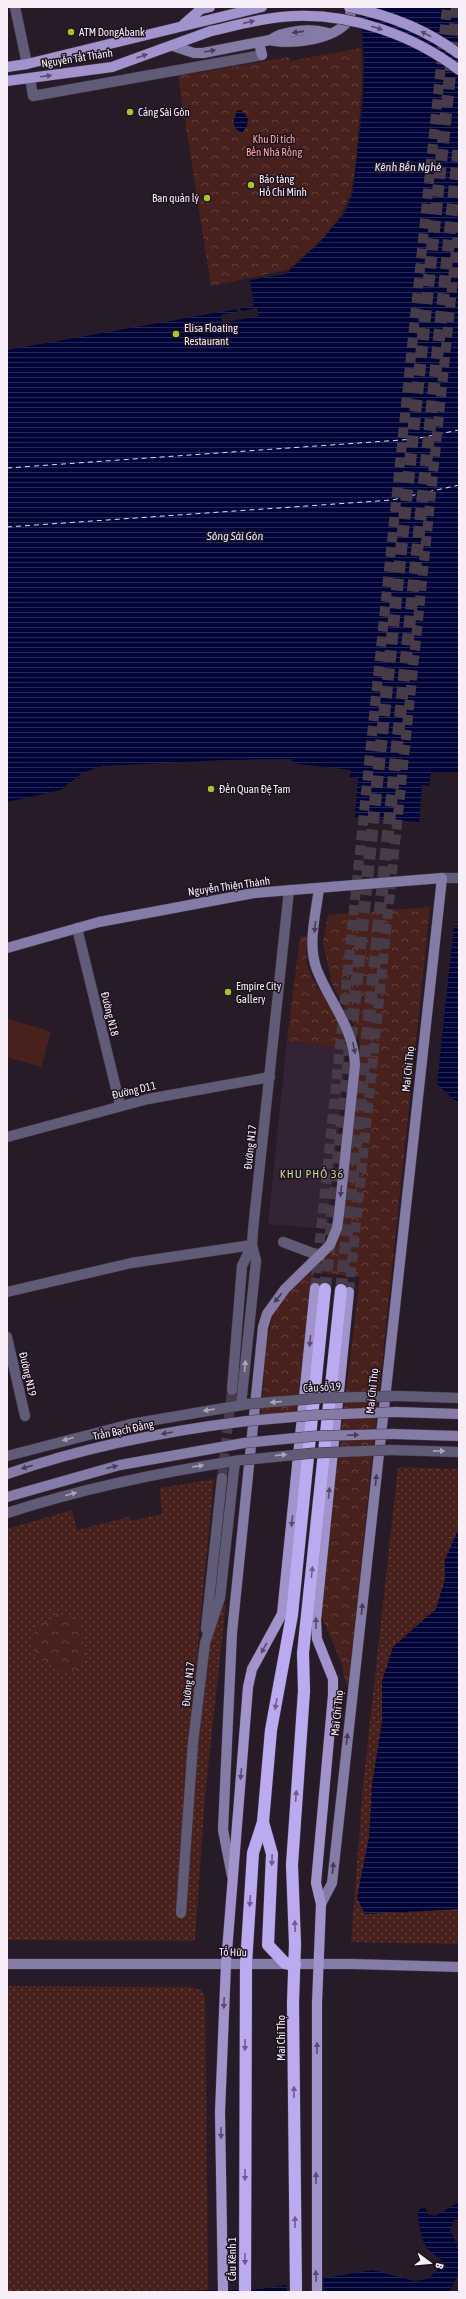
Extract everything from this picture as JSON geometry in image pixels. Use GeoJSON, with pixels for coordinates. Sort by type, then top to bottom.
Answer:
{"type":"FeatureCollection","features":[{"type":"Feature","properties":{"kind":"highway"},"geometry":{"type":"LineString","coordinates":[[246,1964],[253,1853],[263,1822],[271,1730],[292,1615],[320,1288]]}},
{"type":"Feature","properties":{"kind":"highway","name":"Mai Chí Thọ"},"geometry":{"type":"LineString","coordinates":[[296,2292],[295,1965],[292,1865],[302,1730],[303,1653],[345,1291]]}},
{"type":"Feature","properties":{"kind":"highway"},"geometry":{"type":"LineString","coordinates":[[263,1822],[272,1854],[268,1945],[285,1963],[295,1965]]}},
{"type":"Feature","properties":{"kind":"highway","name":"Cầu Kênh 1"},"geometry":{"type":"LineString","coordinates":[[245,2292],[246,1964]]}},
{"type":"Feature","properties":{"kind":"main road"},"geometry":{"type":"LineString","coordinates":[[182,25],[201,9],[210,7]]}},
{"type":"Feature","properties":{"kind":"main road","name":"Nguyễn Tất Thành"},"geometry":{"type":"LineString","coordinates":[[7,67],[27,64],[182,25],[262,7]]}},
{"type":"Feature","properties":{"kind":"main road"},"geometry":{"type":"LineString","coordinates":[[350,7],[410,26],[441,42],[459,54]]}},
{"type":"Feature","properties":{"kind":"main road","name":"Nguyễn Tất Thành"},"geometry":{"type":"LineString","coordinates":[[7,81],[112,67],[211,31],[279,17],[309,16],[336,18],[374,27],[404,38],[436,54],[459,70]]}},
{"type":"Feature","properties":{"kind":"main road"},"geometry":{"type":"LineString","coordinates":[[226,1964],[248,1687],[252,1669],[282,1614],[320,1288]]}},
{"type":"Feature","properties":{"kind":"main road","name":"Mai Chí Thọ"},"geometry":{"type":"LineString","coordinates":[[317,2292],[317,2003],[321,1904],[316,1883],[333,1679],[317,1639],[316,1620],[345,1291]]}},
{"type":"Feature","properties":{"kind":"main road","name":"Cầu Kênh 1"},"geometry":{"type":"LineString","coordinates":[[223,2292],[220,2112],[226,1964]]}},
{"type":"Feature","properties":{"kind":"street"},"geometry":{"type":"LineString","coordinates":[[15,7],[27,64]]}},
{"type":"Feature","properties":{"kind":"street"},"geometry":{"type":"LineString","coordinates":[[173,46],[194,53],[270,40],[280,43],[319,38],[328,33],[341,29],[350,16],[350,7]]}},
{"type":"Feature","properties":{"kind":"street"},"geometry":{"type":"LineString","coordinates":[[30,78],[33,96],[262,55],[259,43]]}},
{"type":"Feature","properties":{"kind":"street"},"geometry":{"type":"LineString","coordinates":[[86,70],[88,86]]}},
{"type":"Feature","properties":{"kind":"street","name":"Nguyễn Thiện Thành"},"geometry":{"type":"LineString","coordinates":[[7,948],[77,928],[211,900],[254,893],[442,878],[459,878]]}},
{"type":"Feature","properties":{"kind":"street","name":"Mai Chí Thọ"},"geometry":{"type":"LineString","coordinates":[[321,1904],[332,1883],[442,878]]}},
{"type":"Feature","properties":{"kind":"street"},"geometry":{"type":"LineString","coordinates":[[232,1878],[223,1830],[232,1633],[263,1327],[267,1314],[285,1289],[330,1245],[336,1228],[355,1065],[352,1041],[316,969],[312,948],[319,888]]}},
{"type":"Feature","properties":{"kind":"street","name":"Đường N17"},"geometry":{"type":"LineString","coordinates":[[245,1405],[256,1261],[252,1245],[290,890]]}},
{"type":"Feature","properties":{"kind":"street","name":"Đường N18"},"geometry":{"type":"LineString","coordinates":[[77,928],[120,1105]]}},
{"type":"Feature","properties":{"kind":"street","name":"Đường D11"},"geometry":{"type":"LineString","coordinates":[[7,1137],[120,1105],[184,1091],[270,1077]]}},
{"type":"Feature","properties":{"kind":"street"},"geometry":{"type":"LineString","coordinates":[[283,1242],[320,1256]]}},
{"type":"Feature","properties":{"kind":"street"},"geometry":{"type":"LineString","coordinates":[[7,1292],[131,1263],[252,1245]]}},
{"type":"Feature","properties":{"kind":"street"},"geometry":{"type":"LineString","coordinates":[[232,1390],[242,1266],[252,1245]]}},
{"type":"Feature","properties":{"kind":"street","name":"Đường N19"},"geometry":{"type":"LineString","coordinates":[[7,1337],[24,1416]]}},
{"type":"Feature","properties":{"kind":"street","name":"Cầu số 19"},"geometry":{"type":"LineString","coordinates":[[7,1456],[131,1424],[245,1405],[323,1398],[398,1396],[459,1398]]}},
{"type":"Feature","properties":{"kind":"street"},"geometry":{"type":"LineString","coordinates":[[417,1396],[416,1412],[459,1414]]}},
{"type":"Feature","properties":{"kind":"street","name":"Trần Bạch Đằng"},"geometry":{"type":"LineString","coordinates":[[7,1474],[64,1456],[132,1440],[247,1421],[316,1415],[416,1412]]}},
{"type":"Feature","properties":{"kind":"street"},"geometry":{"type":"LineString","coordinates":[[7,1497],[113,1467],[170,1455],[244,1444],[316,1436],[393,1434],[459,1436]]}},
{"type":"Feature","properties":{"kind":"street"},"geometry":{"type":"LineString","coordinates":[[411,1451],[413,1434]]}},
{"type":"Feature","properties":{"kind":"street"},"geometry":{"type":"LineString","coordinates":[[7,1513],[97,1486],[239,1460],[314,1452],[391,1450],[459,1452]]}},
{"type":"Feature","properties":{"kind":"street","name":"Đường N17"},"geometry":{"type":"LineString","coordinates":[[181,1913],[194,1742],[205,1643],[220,1598],[239,1460]]}},
{"type":"Feature","properties":{"kind":"street"},"geometry":{"type":"LineString","coordinates":[[205,1643],[222,1478]]}},
{"type":"Feature","properties":{"kind":"street","name":"Tố Hữu"},"geometry":{"type":"LineString","coordinates":[[7,1964],[319,1964],[459,1967]]}},
{"type":"Feature","properties":{"kind":"shaded area"},"geometry":{"type":"Polygon","coordinates":[[[287,1041],[345,1049],[345,1070],[328,1229],[268,1224],[287,1041]]]}},
{"type":"Feature","properties":{"kind":"green space","name":"Khu Di tích Bến Nhà Rồng"},"geometry":{"type":"Polygon","coordinates":[[[361,48],[362,85],[355,169],[351,192],[342,214],[322,239],[287,270],[211,286],[178,76],[289,57],[290,61],[361,48]]]}},
{"type":"Feature","properties":{"kind":"green space"},"geometry":{"type":"Polygon","coordinates":[[[430,907],[348,1687],[346,1685],[341,1661],[321,1616],[321,1600],[360,1277],[314,1272],[298,1418],[261,1415],[267,1341],[272,1319],[279,1301],[336,1247],[343,1222],[360,1057],[359,1038],[354,1025],[332,984],[323,942],[328,915],[430,907]]]}},
{"type":"Feature","properties":{"kind":"green space"},"geometry":{"type":"Polygon","coordinates":[[[308,935],[306,955],[308,967],[312,978],[341,1027],[345,1049],[287,1041],[300,937],[308,935]]]}},
{"type":"Feature","properties":{"kind":"green space"},"geometry":{"type":"Polygon","coordinates":[[[7,1018],[51,1032],[41,1067],[7,1057],[7,1018]]]}},
{"type":"Feature","properties":{"kind":"green space"},"geometry":{"type":"Polygon","coordinates":[[[398,1467],[459,1469],[459,1528],[445,1559],[445,1579],[436,1609],[414,1628],[382,1681],[382,1721],[369,1837],[357,1898],[396,1913],[459,1909],[459,1944],[351,1942],[363,1786],[398,1467]]]}},
{"type":"Feature","properties":{"kind":"green space"},"geometry":{"type":"Polygon","coordinates":[[[214,1479],[201,1611],[176,1916],[182,1917],[196,1746],[208,1644],[220,1608],[226,1604],[205,1795],[195,1941],[7,1940],[7,1529],[72,1510],[77,1530],[129,1517],[130,1521],[162,1514],[160,1488],[214,1479]]]}},
{"type":"Feature","properties":{"kind":"green space"},"geometry":{"type":"Polygon","coordinates":[[[55,1611],[71,1619],[79,1620],[81,1623],[84,1658],[72,1675],[36,1659],[33,1649],[32,1641],[37,1628],[40,1623],[49,1622],[55,1611]]]}},
{"type":"Feature","properties":{"kind":"green space"},"geometry":{"type":"Polygon","coordinates":[[[7,1986],[190,1987],[201,1990],[205,1997],[208,2290],[7,2292],[7,1986]]]}},
{"type":"Feature","properties":{"kind":"water","name":"Sông Sài Gòn"},"geometry":{"type":"Polygon","coordinates":[[[360,7],[459,7],[459,772],[431,772],[429,786],[422,785],[419,822],[355,817],[358,778],[350,777],[351,770],[291,763],[292,759],[224,760],[102,766],[82,773],[61,790],[7,802],[7,350],[254,306],[250,280],[286,274],[319,243],[345,213],[353,192],[363,101],[364,59],[360,7]]]}},
{"type":"Feature","properties":{"kind":"water"},"geometry":{"type":"Polygon","coordinates":[[[241,110],[248,118],[247,126],[242,133],[236,129],[233,122],[237,111],[241,110]]]}},
{"type":"Feature","properties":{"kind":"water"},"geometry":{"type":"Polygon","coordinates":[[[454,926],[459,926],[459,1102],[453,1099],[437,1084],[454,926]]]}},
{"type":"Feature","properties":{"kind":"water"},"geometry":{"type":"Polygon","coordinates":[[[459,1528],[459,1909],[365,1914],[357,1898],[369,1837],[372,1785],[382,1721],[382,1681],[393,1647],[436,1609],[445,1579],[445,1560],[459,1528]]]}},
{"type":"Feature","properties":{"kind":"water"},"geometry":{"type":"Polygon","coordinates":[[[459,2202],[459,2219],[454,2220],[450,2230],[457,2246],[460,2261],[457,2276],[449,2292],[153,2292],[262,2289],[372,2270],[415,2281],[427,2279],[437,2271],[441,2261],[425,2244],[420,2230],[418,2211],[421,2208],[425,2208],[428,2214],[435,2216],[459,2202]]]}},
{"type":"Feature","properties":{"kind":"pier"},"geometry":{"type":"Polygon","coordinates":[[[236,307],[240,307],[241,311],[257,308],[259,316],[222,323],[221,315],[237,312],[236,307]]]}},
{"type":"Feature","properties":{"kind":"pier"},"geometry":{"type":"Polygon","coordinates":[[[323,2276],[324,2292],[287,2292],[286,2282],[323,2276]]]}},
{"type":"Feature","properties":{"kind":"ferry route"},"geometry":{"type":"LineString","coordinates":[[7,468],[415,439],[459,430]]}},
{"type":"Feature","properties":{"kind":"ferry route"},"geometry":{"type":"LineString","coordinates":[[7,527],[392,500],[459,485]]}},
{"type":"Feature","properties":{"kind":"tunnel"},"geometry":{"type":"LineString","coordinates":[[315,1288],[447,7]]}},
{"type":"Feature","properties":{"kind":"tunnel"},"geometry":{"type":"LineString","coordinates":[[325,1289],[457,7]]}},
{"type":"Feature","properties":{"kind":"tunnel"},"geometry":{"type":"LineString","coordinates":[[341,1290],[459,144]]}},
{"type":"Feature","properties":{"kind":"tunnel"},"geometry":{"type":"LineString","coordinates":[[349,1292],[459,221]]}},
{"type":"Feature","properties":{"kind":"tunnel"},"geometry":{"type":"LineString","coordinates":[[222,1478],[232,1390]]}},
{"type":"Feature","properties":{"kind":"place","name":"ATM DongAbank"},"geometry":{"type":"Point","coordinates":[71,32]}},
{"type":"Feature","properties":{"kind":"place","name":"Cảng Sài Gòn"},"geometry":{"type":"Point","coordinates":[130,112]}},
{"type":"Feature","properties":{"kind":"place","name":"Bảo tàng Hồ Chí Minh"},"geometry":{"type":"Point","coordinates":[251,185]}},
{"type":"Feature","properties":{"kind":"place","name":"Ban quản lý"},"geometry":{"type":"Point","coordinates":[207,198]}},
{"type":"Feature","properties":{"kind":"place","name":"Elisa Floating Restaurant"},"geometry":{"type":"Point","coordinates":[176,334]}},
{"type":"Feature","properties":{"kind":"place","name":"Đền Quan Đệ Tam"},"geometry":{"type":"Point","coordinates":[211,789]}},
{"type":"Feature","properties":{"kind":"place","name":"Empire City Gallery"},"geometry":{"type":"Point","coordinates":[228,992]}},
{"type":"Feature","properties":{"kind":"district","name":"KHU PHỐ 36"},"geometry":{"type":"Point","coordinates":[312,1174]}},
{"type":"Feature","properties":{"kind":"water label","name":"Kênh Bến Nghé"},"geometry":{"type":"Point","coordinates":[408,167]}}]}
